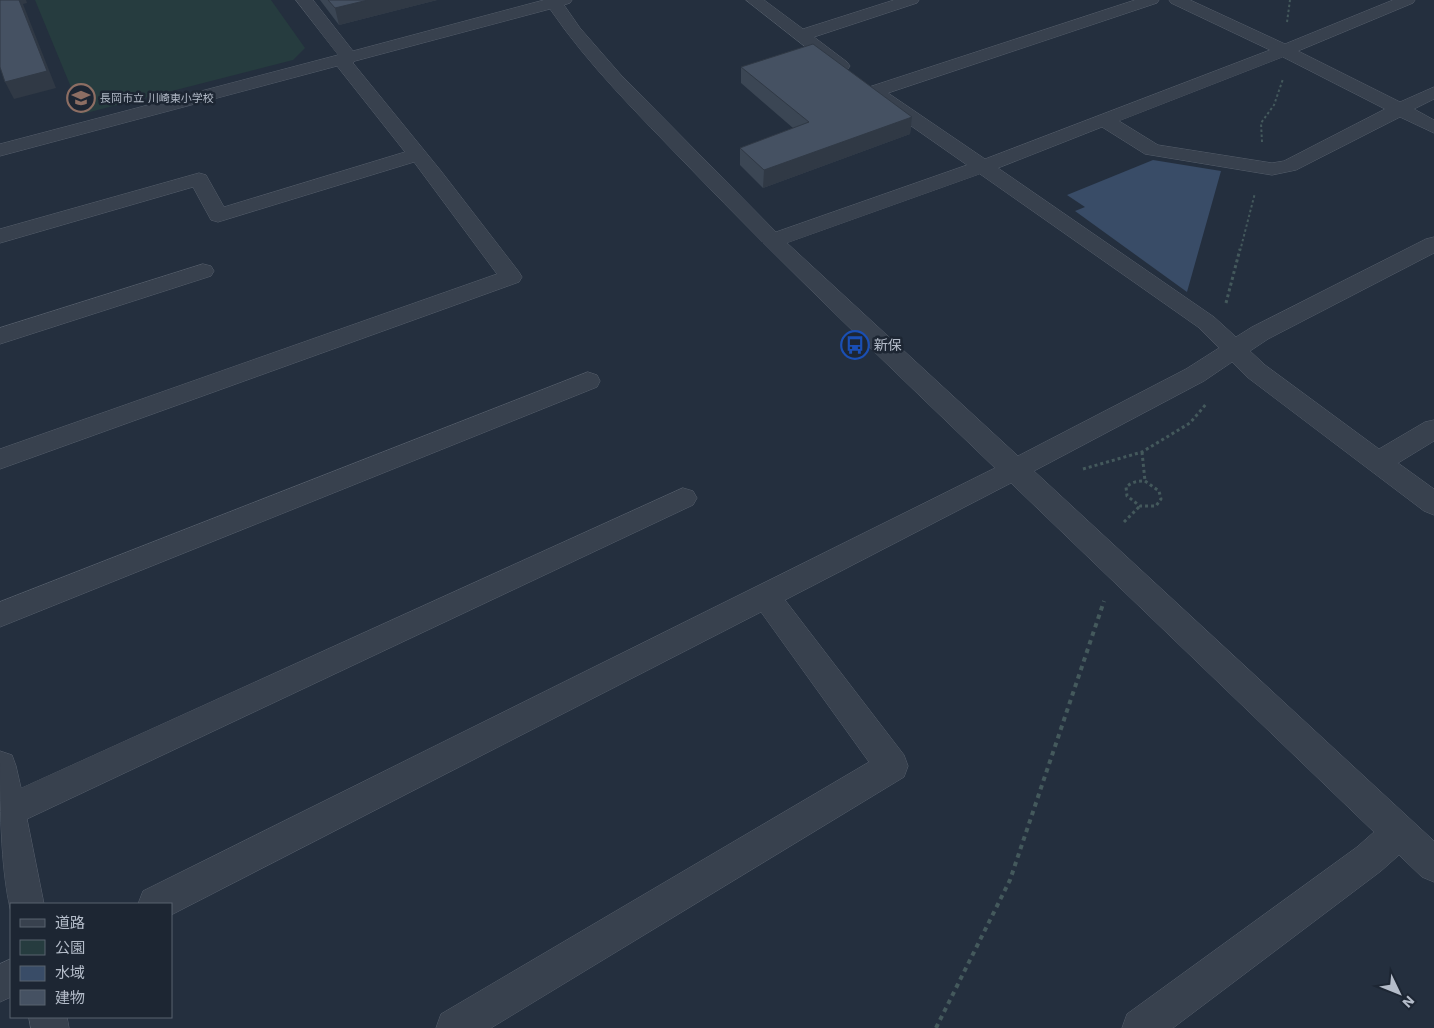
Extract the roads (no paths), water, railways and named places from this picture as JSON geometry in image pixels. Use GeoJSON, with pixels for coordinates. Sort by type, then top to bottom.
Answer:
{"type":"FeatureCollection","features":[{"type":"Feature","properties":{"kind":"street"},"geometry":{"type":"LineString","coordinates":[[304,0],[349,57]]}},
{"type":"Feature","properties":{"kind":"street"},"geometry":{"type":"LineString","coordinates":[[754,0],[875,92],[1206,322],[1256,371],[1434,504]]}},
{"type":"Feature","properties":{"kind":"street"},"geometry":{"type":"LineString","coordinates":[[800,36],[911,0]]}},
{"type":"Feature","properties":{"kind":"street"},"geometry":{"type":"LineString","coordinates":[[875,92],[1151,0]]}},
{"type":"Feature","properties":{"kind":"street"},"geometry":{"type":"LineString","coordinates":[[1177,0],[1267,42],[1280,51],[1434,127]]}},
{"type":"Feature","properties":{"kind":"street"},"geometry":{"type":"LineString","coordinates":[[772,241],[984,166],[1408,0]]}},
{"type":"Feature","properties":{"kind":"street"},"geometry":{"type":"LineString","coordinates":[[0,150],[557,1],[574,32],[615,79],[772,241],[1434,865]]}},
{"type":"Feature","properties":{"kind":"street"},"geometry":{"type":"LineString","coordinates":[[0,459],[511,277],[417,154],[344,64],[349,57]]}},
{"type":"Feature","properties":{"kind":"street"},"geometry":{"type":"LineString","coordinates":[[1104,120],[1152,150],[1272,169],[1289,166],[1434,92]]}},
{"type":"Feature","properties":{"kind":"street"},"geometry":{"type":"LineString","coordinates":[[0,236],[199,179],[218,216],[417,154]]}},
{"type":"Feature","properties":{"kind":"street"},"geometry":{"type":"LineString","coordinates":[[158,903],[1016,469],[1196,374],[1260,333],[1434,244]]}},
{"type":"Feature","properties":{"kind":"street"},"geometry":{"type":"LineString","coordinates":[[0,336],[203,271]]}},
{"type":"Feature","properties":{"kind":"street"},"geometry":{"type":"LineString","coordinates":[[0,615],[588,381]]}},
{"type":"Feature","properties":{"kind":"street"},"geometry":{"type":"LineString","coordinates":[[1378,462],[1434,428]]}},
{"type":"Feature","properties":{"kind":"street"},"geometry":{"type":"LineString","coordinates":[[4,813],[683,498]]}},
{"type":"Feature","properties":{"kind":"street"},"geometry":{"type":"LineString","coordinates":[[455,1028],[892,766],[765,595]]}},
{"type":"Feature","properties":{"kind":"street"},"geometry":{"type":"LineString","coordinates":[[0,766],[4,813],[26,903]]}},
{"type":"Feature","properties":{"kind":"street"},"geometry":{"type":"LineString","coordinates":[[1141,1028],[1369,858],[1399,832]]}},
{"type":"Feature","properties":{"kind":"water"},"geometry":{"type":"Polygon","coordinates":[[[1153,160],[1221,171],[1187,292],[1075,211],[1085,207],[1067,195],[1153,160]]]}},
{"type":"Feature","properties":{"kind":"place","name":"長岡市立 川崎東小学校"},"geometry":{"type":"Point","coordinates":[81,98]}},
{"type":"Feature","properties":{"kind":"place","name":"新保"},"geometry":{"type":"Point","coordinates":[855,345]}}]}
